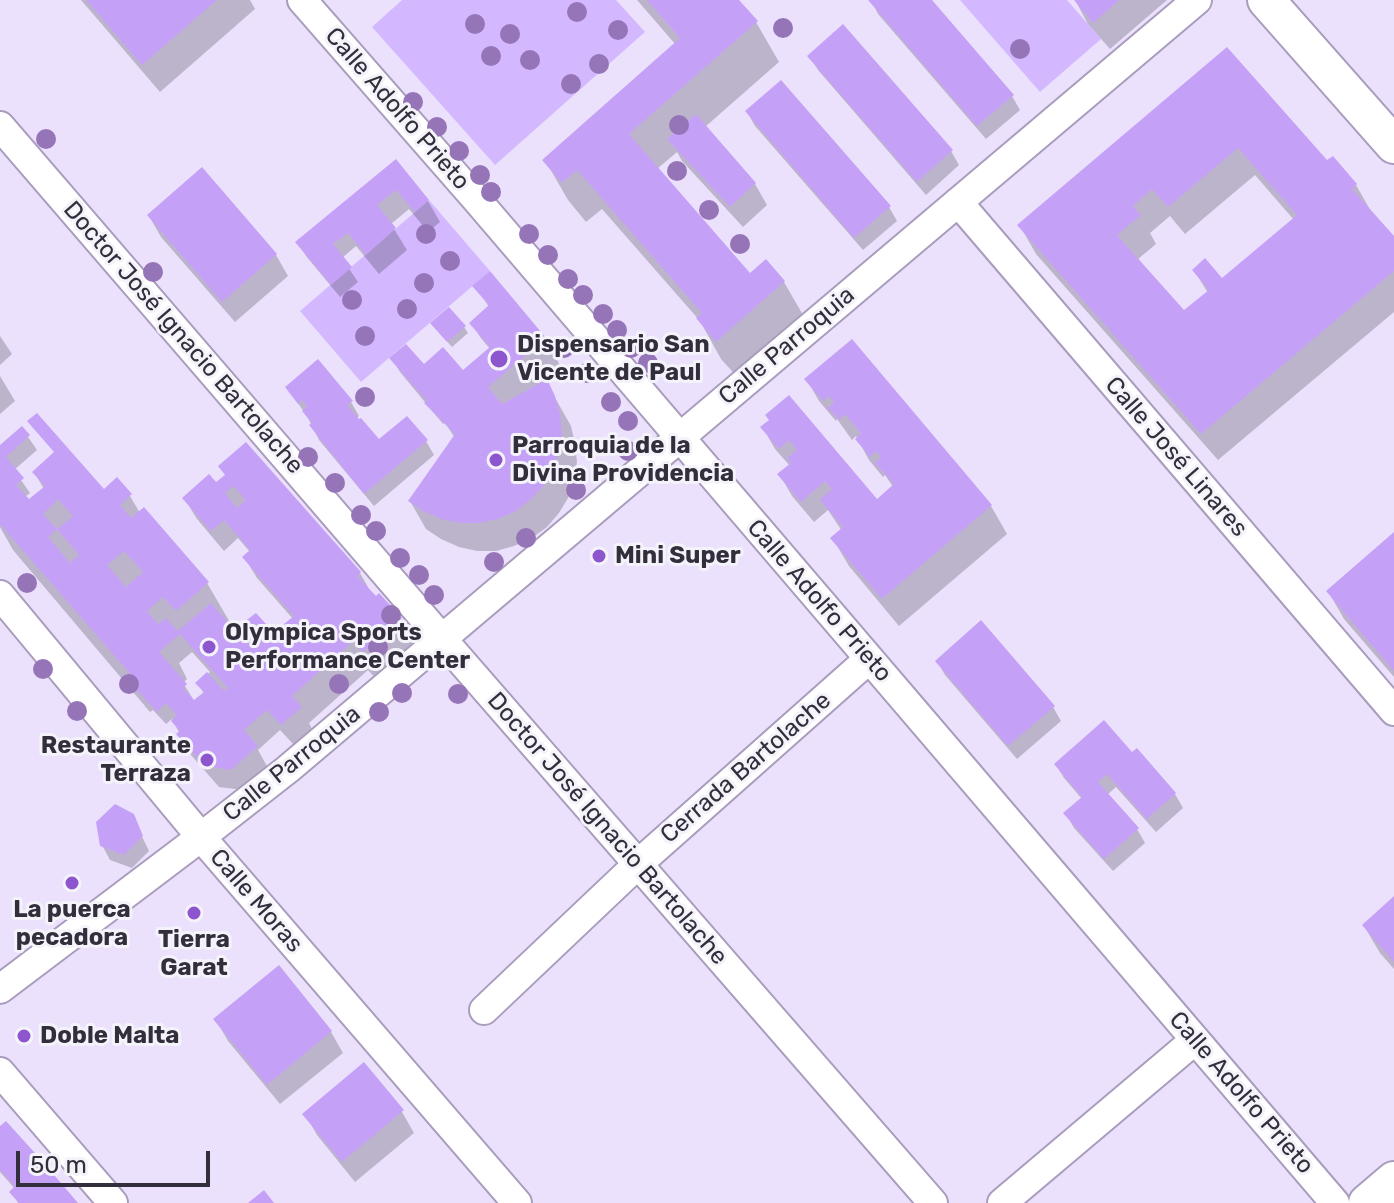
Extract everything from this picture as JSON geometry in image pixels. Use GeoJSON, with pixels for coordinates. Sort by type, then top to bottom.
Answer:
{"type":"FeatureCollection","features":[{"type":"Feature","properties":{"kind":"main road"},"geometry":{"type":"LineString","coordinates":[[1266,0],[1394,145]]}},
{"type":"Feature","properties":{"kind":"main road"},"geometry":{"type":"LineString","coordinates":[[1367,1203],[1394,1180]]}},
{"type":"Feature","properties":{"kind":"street","name":"Calle Adolfo Prieto"},"geometry":{"type":"LineString","coordinates":[[302,0],[1335,1203]]}},
{"type":"Feature","properties":{"kind":"street","name":"Calle Parroquia"},"geometry":{"type":"LineString","coordinates":[[0,989],[288,769],[1197,0]]}},
{"type":"Feature","properties":{"kind":"street","name":"Doctor José Ignacio Bartolache"},"geometry":{"type":"LineString","coordinates":[[0,126],[933,1203]]}},
{"type":"Feature","properties":{"kind":"street","name":"Calle José Linares"},"geometry":{"type":"LineString","coordinates":[[958,202],[1394,711]]}},
{"type":"Feature","properties":{"kind":"street","name":"Calle Moras"},"geometry":{"type":"LineString","coordinates":[[0,595],[201,837],[517,1203]]}},
{"type":"Feature","properties":{"kind":"street","name":"Cerrada Bartolache"},"geometry":{"type":"LineString","coordinates":[[484,1010],[638,864],[869,659]]}},
{"type":"Feature","properties":{"kind":"street"},"geometry":{"type":"LineString","coordinates":[[1002,1203],[1195,1040]]}},
{"type":"Feature","properties":{"kind":"street"},"geometry":{"type":"LineString","coordinates":[[0,1072],[113,1203]]}},
{"type":"Feature","properties":{"kind":"shaded area"},"geometry":{"type":"Polygon","coordinates":[[[402,0],[616,0],[645,32],[495,165],[372,27],[402,0]]]}},
{"type":"Feature","properties":{"kind":"shaded area"},"geometry":{"type":"Polygon","coordinates":[[[960,0],[1067,0],[1101,39],[1040,92],[960,0]]]}},
{"type":"Feature","properties":{"kind":"shaded area"},"geometry":{"type":"Polygon","coordinates":[[[429,200],[490,271],[361,382],[300,311],[429,200]]]}},
{"type":"Feature","properties":{"kind":"building"},"geometry":{"type":"Polygon","coordinates":[[[86,0],[217,0],[142,65],[86,0]]]}},
{"type":"Feature","properties":{"kind":"building"},"geometry":{"type":"Polygon","coordinates":[[[647,0],[739,0],[758,21],[629,134],[750,273],[766,259],[785,281],[716,342],[696,318],[702,313],[577,170],[562,183],[542,160],[680,38],[647,0]]]}},
{"type":"Feature","properties":{"kind":"building"},"geometry":{"type":"Polygon","coordinates":[[[868,0],[932,0],[1014,95],[977,126],[868,0]]]}},
{"type":"Feature","properties":{"kind":"building"},"geometry":{"type":"Polygon","coordinates":[[[1074,0],[1119,0],[1093,23],[1074,0]]]}},
{"type":"Feature","properties":{"kind":"building"},"geometry":{"type":"Polygon","coordinates":[[[843,24],[953,150],[917,182],[807,56],[843,24]]]}},
{"type":"Feature","properties":{"kind":"building"},"geometry":{"type":"Polygon","coordinates":[[[1227,47],[1327,160],[1333,156],[1357,184],[1352,189],[1394,236],[1394,271],[1201,434],[1017,225],[1227,47]],[[1238,148],[1168,207],[1152,189],[1133,206],[1141,215],[1117,235],[1184,310],[1209,290],[1192,270],[1205,258],[1222,278],[1297,215],[1238,148]]]}},
{"type":"Feature","properties":{"kind":"building"},"geometry":{"type":"Polygon","coordinates":[[[781,80],[891,206],[854,238],[745,111],[781,80]]]}},
{"type":"Feature","properties":{"kind":"building"},"geometry":{"type":"Polygon","coordinates":[[[696,114],[756,183],[730,207],[667,139],[696,114]]]}},
{"type":"Feature","properties":{"kind":"building"},"geometry":{"type":"Polygon","coordinates":[[[396,159],[429,200],[415,212],[396,190],[377,205],[396,228],[366,255],[348,233],[333,244],[352,267],[331,285],[295,242],[396,159]]]}},
{"type":"Feature","properties":{"kind":"building"},"geometry":{"type":"Polygon","coordinates":[[[202,167],[277,254],[222,302],[147,215],[202,167]]]}},
{"type":"Feature","properties":{"kind":"building"},"geometry":{"type":"Polygon","coordinates":[[[490,271],[546,338],[488,387],[502,404],[547,379],[560,414],[562,433],[553,469],[531,499],[516,511],[498,519],[460,523],[441,519],[408,501],[455,434],[424,403],[427,401],[389,358],[406,344],[424,364],[443,347],[463,370],[490,347],[469,323],[489,305],[472,286],[490,271]]]}},
{"type":"Feature","properties":{"kind":"building"},"geometry":{"type":"Polygon","coordinates":[[[449,307],[466,326],[447,342],[430,323],[449,307]]]}},
{"type":"Feature","properties":{"kind":"building"},"geometry":{"type":"Polygon","coordinates":[[[852,339],[992,505],[882,599],[830,538],[843,527],[820,500],[832,489],[825,481],[801,502],[777,474],[791,463],[787,458],[797,450],[789,440],[779,449],[760,427],[769,420],[765,415],[789,395],[877,499],[894,484],[875,463],[881,457],[876,451],[870,457],[855,439],[861,433],[845,414],[839,420],[828,408],[834,402],[829,396],[823,401],[804,379],[852,339]]]}},
{"type":"Feature","properties":{"kind":"building"},"geometry":{"type":"Polygon","coordinates":[[[318,359],[353,401],[347,405],[379,439],[407,416],[428,440],[364,494],[309,425],[312,423],[302,411],[307,406],[302,400],[298,404],[285,387],[318,359]]]}},
{"type":"Feature","properties":{"kind":"building"},"geometry":{"type":"Polygon","coordinates":[[[37,413],[104,489],[117,477],[132,494],[120,505],[131,518],[144,507],[209,582],[176,611],[163,597],[147,611],[158,624],[166,618],[178,631],[211,603],[243,640],[252,631],[244,622],[256,613],[277,636],[287,627],[284,624],[294,616],[242,557],[250,550],[224,520],[211,531],[182,498],[209,474],[216,482],[225,475],[218,466],[246,442],[361,572],[357,576],[376,596],[379,593],[402,618],[363,652],[353,641],[292,696],[302,707],[281,725],[267,710],[244,730],[258,746],[231,770],[205,766],[176,734],[180,731],[171,721],[177,715],[166,703],[157,712],[136,689],[140,685],[0,524],[0,445],[22,426],[30,435],[6,457],[24,478],[16,485],[29,499],[45,486],[32,472],[54,452],[27,421],[37,413]],[[233,486],[225,493],[237,508],[246,500],[233,486]],[[58,499],[43,514],[57,529],[73,516],[58,499]],[[57,529],[48,537],[70,563],[79,555],[57,529]],[[124,551],[107,565],[126,587],[143,572],[124,551]],[[180,634],[159,652],[187,684],[183,688],[194,700],[204,692],[195,683],[207,672],[224,691],[228,688],[180,634]]]}},
{"type":"Feature","properties":{"kind":"building"},"geometry":{"type":"Polygon","coordinates":[[[1394,532],[1394,671],[1326,591],[1394,532]]]}},
{"type":"Feature","properties":{"kind":"building"},"geometry":{"type":"Polygon","coordinates":[[[981,620],[1055,706],[1008,746],[935,661],[981,620]]]}},
{"type":"Feature","properties":{"kind":"building"},"geometry":{"type":"Polygon","coordinates":[[[1104,720],[1132,752],[1137,748],[1176,793],[1147,819],[1107,774],[1098,782],[1139,828],[1104,859],[1063,813],[1082,797],[1054,764],[1104,720]]]}},
{"type":"Feature","properties":{"kind":"building"},"geometry":{"type":"Polygon","coordinates":[[[115,804],[134,814],[143,836],[124,855],[100,846],[96,822],[115,804]]]}},
{"type":"Feature","properties":{"kind":"building"},"geometry":{"type":"Polygon","coordinates":[[[1394,896],[1394,962],[1362,925],[1394,896]]]}},
{"type":"Feature","properties":{"kind":"building"},"geometry":{"type":"Polygon","coordinates":[[[279,965],[332,1031],[267,1085],[213,1019],[279,965]]]}},
{"type":"Feature","properties":{"kind":"building"},"geometry":{"type":"Polygon","coordinates":[[[364,1062],[404,1110],[342,1162],[302,1114],[364,1062]]]}},
{"type":"Feature","properties":{"kind":"building"},"geometry":{"type":"Polygon","coordinates":[[[6,1121],[78,1203],[19,1203],[9,1192],[15,1186],[0,1170],[0,1126],[6,1121]]]}},
{"type":"Feature","properties":{"kind":"building"},"geometry":{"type":"Polygon","coordinates":[[[264,1190],[274,1203],[248,1203],[264,1190]]]}},
{"type":"Feature","properties":{"kind":"place","name":"Dispensario San Vicente de Paul"},"geometry":{"type":"Point","coordinates":[499,359]}},
{"type":"Feature","properties":{"kind":"place","name":"Parroquia de la Divina Providencia"},"geometry":{"type":"Point","coordinates":[496,460]}},
{"type":"Feature","properties":{"kind":"place","name":"Mini Super"},"geometry":{"type":"Point","coordinates":[599,556]}},
{"type":"Feature","properties":{"kind":"place","name":"Olympica Sports Performance Center"},"geometry":{"type":"Point","coordinates":[209,647]}},
{"type":"Feature","properties":{"kind":"place","name":"Restaurante Terraza"},"geometry":{"type":"Point","coordinates":[207,760]}},
{"type":"Feature","properties":{"kind":"place","name":"La puerca pecadora"},"geometry":{"type":"Point","coordinates":[72,883]}},
{"type":"Feature","properties":{"kind":"place","name":"Tierra Garat"},"geometry":{"type":"Point","coordinates":[194,913]}},
{"type":"Feature","properties":{"kind":"place","name":"Doble Malta"},"geometry":{"type":"Point","coordinates":[24,1036]}}]}
